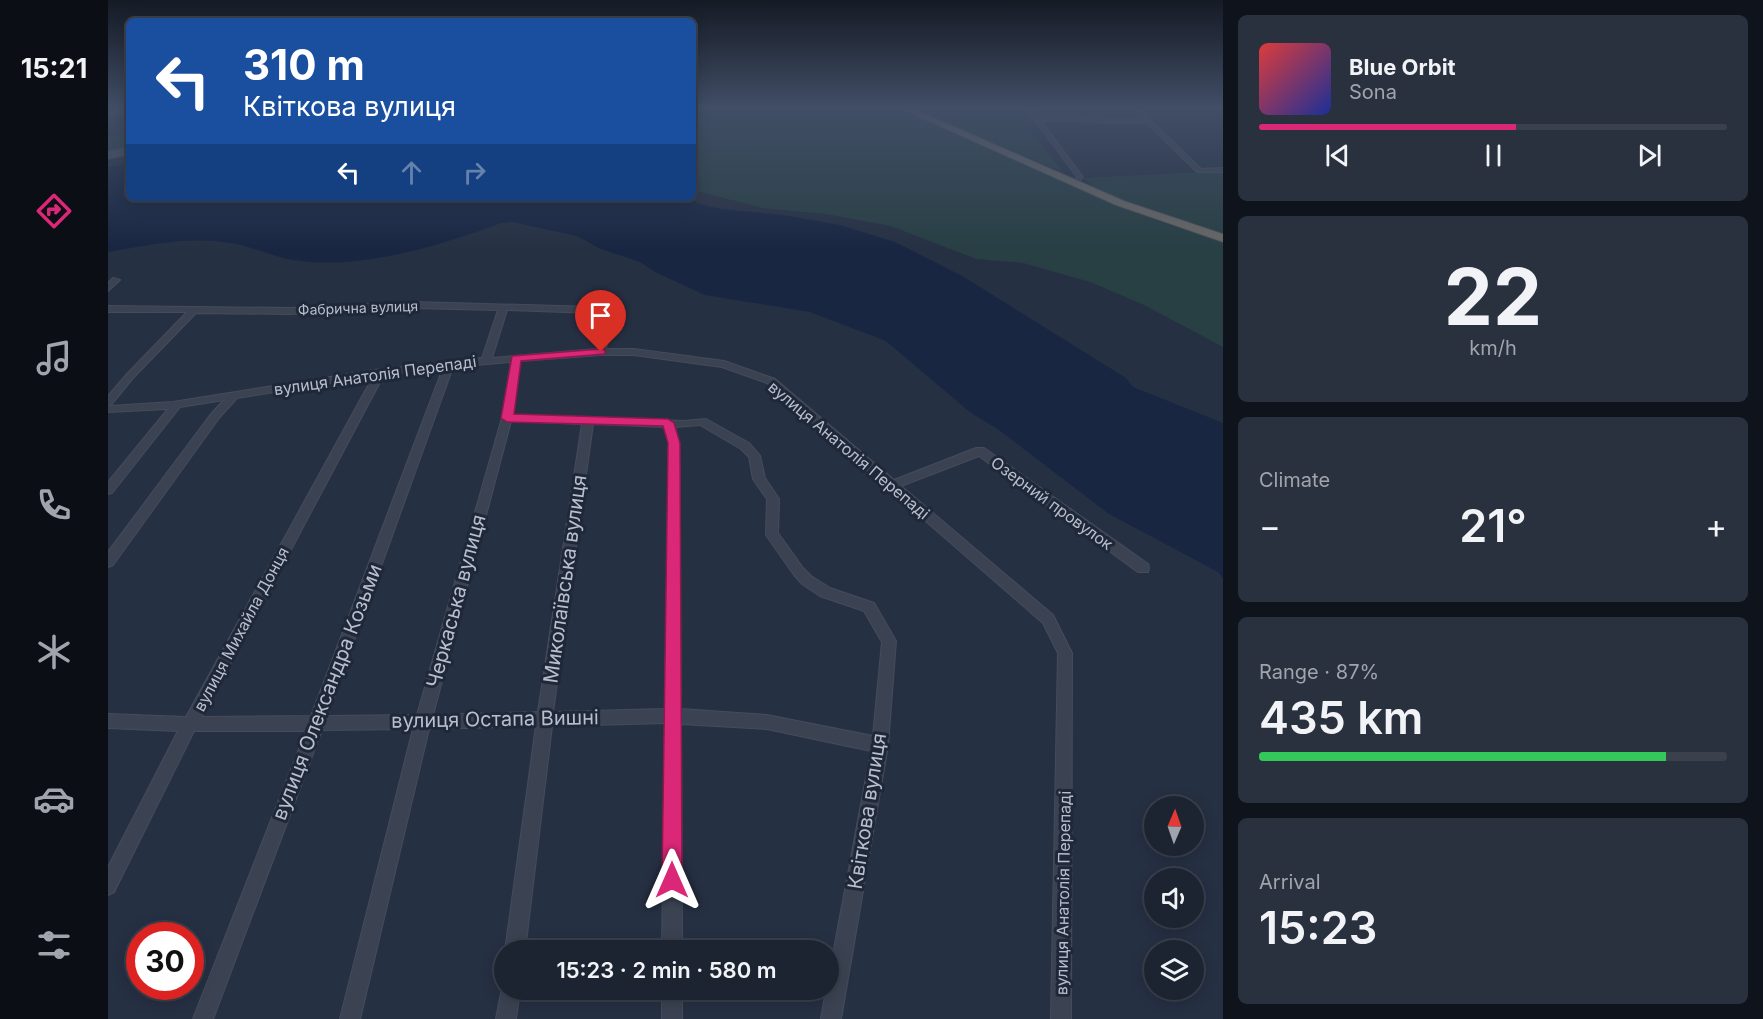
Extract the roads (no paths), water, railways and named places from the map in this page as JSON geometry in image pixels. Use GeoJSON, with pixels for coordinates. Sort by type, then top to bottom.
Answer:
{"type":"FeatureCollection","features":[{"type":"Feature","properties":{"kind":"highway"},"geometry":{"type":"LineString","coordinates":[[1008,155],[1146,213],[1223,238]]}},
{"type":"Feature","properties":{"kind":"street"},"geometry":{"type":"LineString","coordinates":[[1063,155],[1080,177],[1075,184]]}},
{"type":"Feature","properties":{"kind":"street"},"geometry":{"type":"LineString","coordinates":[[1183,155],[1199,171],[1223,170]]}},
{"type":"Feature","properties":{"kind":"street"},"geometry":{"type":"LineString","coordinates":[[108,288],[116,280]]}},
{"type":"Feature","properties":{"kind":"street","name":"Фабрична вулиця"},"geometry":{"type":"LineString","coordinates":[[108,309],[301,311],[413,305],[595,310],[608,313],[601,352]]}},
{"type":"Feature","properties":{"kind":"street"},"geometry":{"type":"LineString","coordinates":[[487,359],[502,308]]}},
{"type":"Feature","properties":{"kind":"street"},"geometry":{"type":"LineString","coordinates":[[108,403],[130,376],[194,310]]}},
{"type":"Feature","properties":{"kind":"street","name":"вулиця Анатолія Перепаді"},"geometry":{"type":"LineString","coordinates":[[108,409],[176,405],[374,373],[487,359],[601,352],[634,352],[724,364],[771,381],[1048,619],[1065,653],[1061,1019]]}},
{"type":"Feature","properties":{"kind":"street","name":"Черкаська вулиця"},"geometry":{"type":"LineString","coordinates":[[350,1019],[423,722],[507,418],[516,358]]}},
{"type":"Feature","properties":{"kind":"street","name":"вулиця Олександра Козьми"},"geometry":{"type":"LineString","coordinates":[[203,1019],[317,722],[449,364]]}},
{"type":"Feature","properties":{"kind":"street","name":"вулиця Михайла Донця"},"geometry":{"type":"LineString","coordinates":[[108,886],[190,724],[374,384],[374,373]]}},
{"type":"Feature","properties":{"kind":"street"},"geometry":{"type":"LineString","coordinates":[[108,562],[215,416],[234,395]]}},
{"type":"Feature","properties":{"kind":"street"},"geometry":{"type":"LineString","coordinates":[[108,490],[176,405]]}},
{"type":"Feature","properties":{"kind":"street"},"geometry":{"type":"LineString","coordinates":[[507,418],[668,423],[674,443],[672,940]]}},
{"type":"Feature","properties":{"kind":"street","name":"Квіткова вулиця"},"geometry":{"type":"LineString","coordinates":[[668,423],[684,424],[702,421],[745,446],[754,456],[759,479],[773,499],[772,535],[784,546],[791,561],[810,585],[829,596],[869,607],[889,641],[880,745],[831,1019]]}},
{"type":"Feature","properties":{"kind":"street","name":"Миколаївська вулиця"},"geometry":{"type":"LineString","coordinates":[[516,940],[545,717],[588,422]]}},
{"type":"Feature","properties":{"kind":"street","name":"Озерний провулок"},"geometry":{"type":"LineString","coordinates":[[892,485],[980,451],[1143,568]]}},
{"type":"Feature","properties":{"kind":"street","name":"вулиця Остапа Вишні"},"geometry":{"type":"LineString","coordinates":[[108,722],[190,724],[423,722],[545,717],[672,716],[766,722],[880,745]]}},
{"type":"Feature","properties":{"kind":"street"},"geometry":{"type":"LineString","coordinates":[[506,1019],[509,1000]]}},
{"type":"Feature","properties":{"kind":"street"},"geometry":{"type":"LineString","coordinates":[[672,1000],[672,1019]]}},
{"type":"Feature","properties":{"kind":"water"},"geometry":{"type":"Polygon","coordinates":[[[126,164],[126,201],[694,201],[721,209],[783,215],[840,225],[895,242],[964,277],[1126,378],[1133,387],[1223,423],[1223,579],[1218,572],[1109,514],[999,430],[971,413],[886,341],[810,312],[705,295],[655,272],[640,262],[601,249],[577,236],[512,222],[501,223],[428,247],[351,262],[325,263],[292,260],[239,245],[198,240],[169,242],[108,252],[108,167],[126,164]]]}}]}
